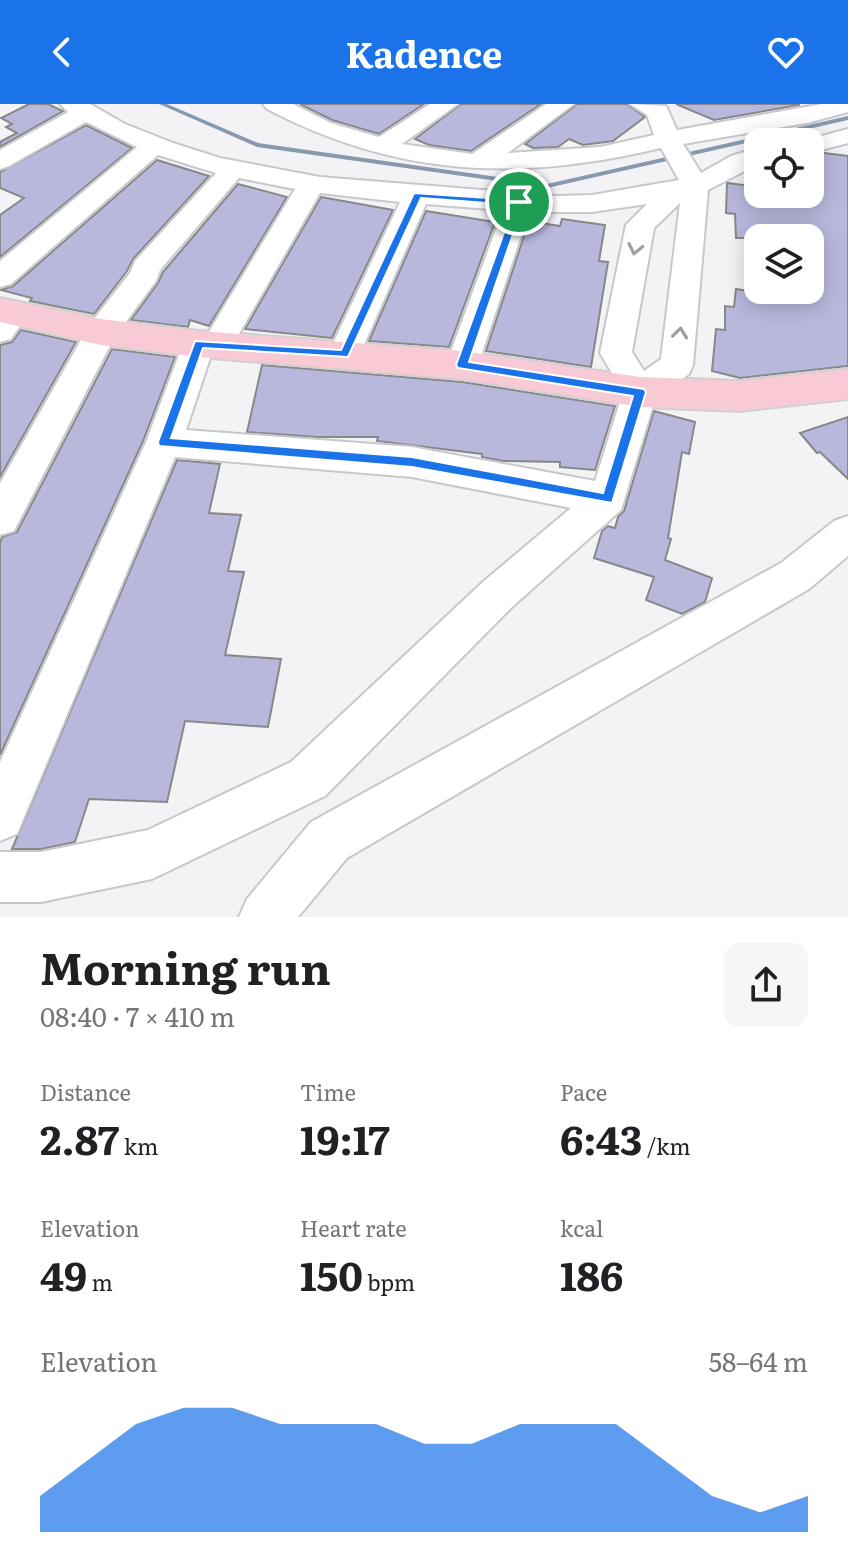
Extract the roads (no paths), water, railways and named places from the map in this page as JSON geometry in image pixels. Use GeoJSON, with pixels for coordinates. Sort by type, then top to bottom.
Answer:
{"type":"FeatureCollection","features":[{"type":"Feature","properties":{"kind":"main road"},"geometry":{"type":"LineString","coordinates":[[4,318],[208,344],[462,365],[640,392],[740,396],[848,384]]}},
{"type":"Feature","properties":{"kind":"street"},"geometry":{"type":"LineString","coordinates":[[275,104],[322,128],[407,154],[477,162],[600,155],[668,139],[767,124],[848,104]]}},
{"type":"Feature","properties":{"kind":"street"},"geometry":{"type":"LineString","coordinates":[[303,117],[326,104]]}},
{"type":"Feature","properties":{"kind":"street"},"geometry":{"type":"LineString","coordinates":[[383,146],[446,104]]}},
{"type":"Feature","properties":{"kind":"street"},"geometry":{"type":"LineString","coordinates":[[477,162],[562,104]]}},
{"type":"Feature","properties":{"kind":"street"},"geometry":{"type":"LineString","coordinates":[[767,124],[792,104]]}},
{"type":"Feature","properties":{"kind":"street"},"geometry":{"type":"LineString","coordinates":[[0,877],[41,877],[152,854],[308,779],[498,594],[608,499],[640,392],[677,365],[686,181],[656,106],[600,155]]}},
{"type":"Feature","properties":{"kind":"street"},"geometry":{"type":"LineString","coordinates":[[0,161],[79,108],[113,129],[233,169],[312,183],[417,195],[519,202],[605,202],[686,181],[744,158]]}},
{"type":"Feature","properties":{"kind":"street"},"geometry":{"type":"LineString","coordinates":[[824,142],[848,136]]}},
{"type":"Feature","properties":{"kind":"street"},"geometry":{"type":"LineString","coordinates":[[0,277],[156,144]]}},
{"type":"Feature","properties":{"kind":"street"},"geometry":{"type":"LineString","coordinates":[[0,519],[101,332],[145,274],[145,268],[233,169]]}},
{"type":"Feature","properties":{"kind":"street"},"geometry":{"type":"LineString","coordinates":[[640,392],[616,353],[640,225],[686,181]]}},
{"type":"Feature","properties":{"kind":"street"},"geometry":{"type":"LineString","coordinates":[[0,817],[208,344],[312,183]]}},
{"type":"Feature","properties":{"kind":"street"},"geometry":{"type":"LineString","coordinates":[[344,354],[417,195]]}},
{"type":"Feature","properties":{"kind":"street"},"geometry":{"type":"LineString","coordinates":[[462,365],[519,202]]}},
{"type":"Feature","properties":{"kind":"street"},"geometry":{"type":"LineString","coordinates":[[164,442],[412,462],[608,499]]}},
{"type":"Feature","properties":{"kind":"street"},"geometry":{"type":"LineString","coordinates":[[265,917],[329,840],[795,576],[848,533]]}},
{"type":"Feature","properties":{"kind":"waterway"},"geometry":{"type":"LineString","coordinates":[[162,104],[257,145],[547,186],[848,118]]}}]}
